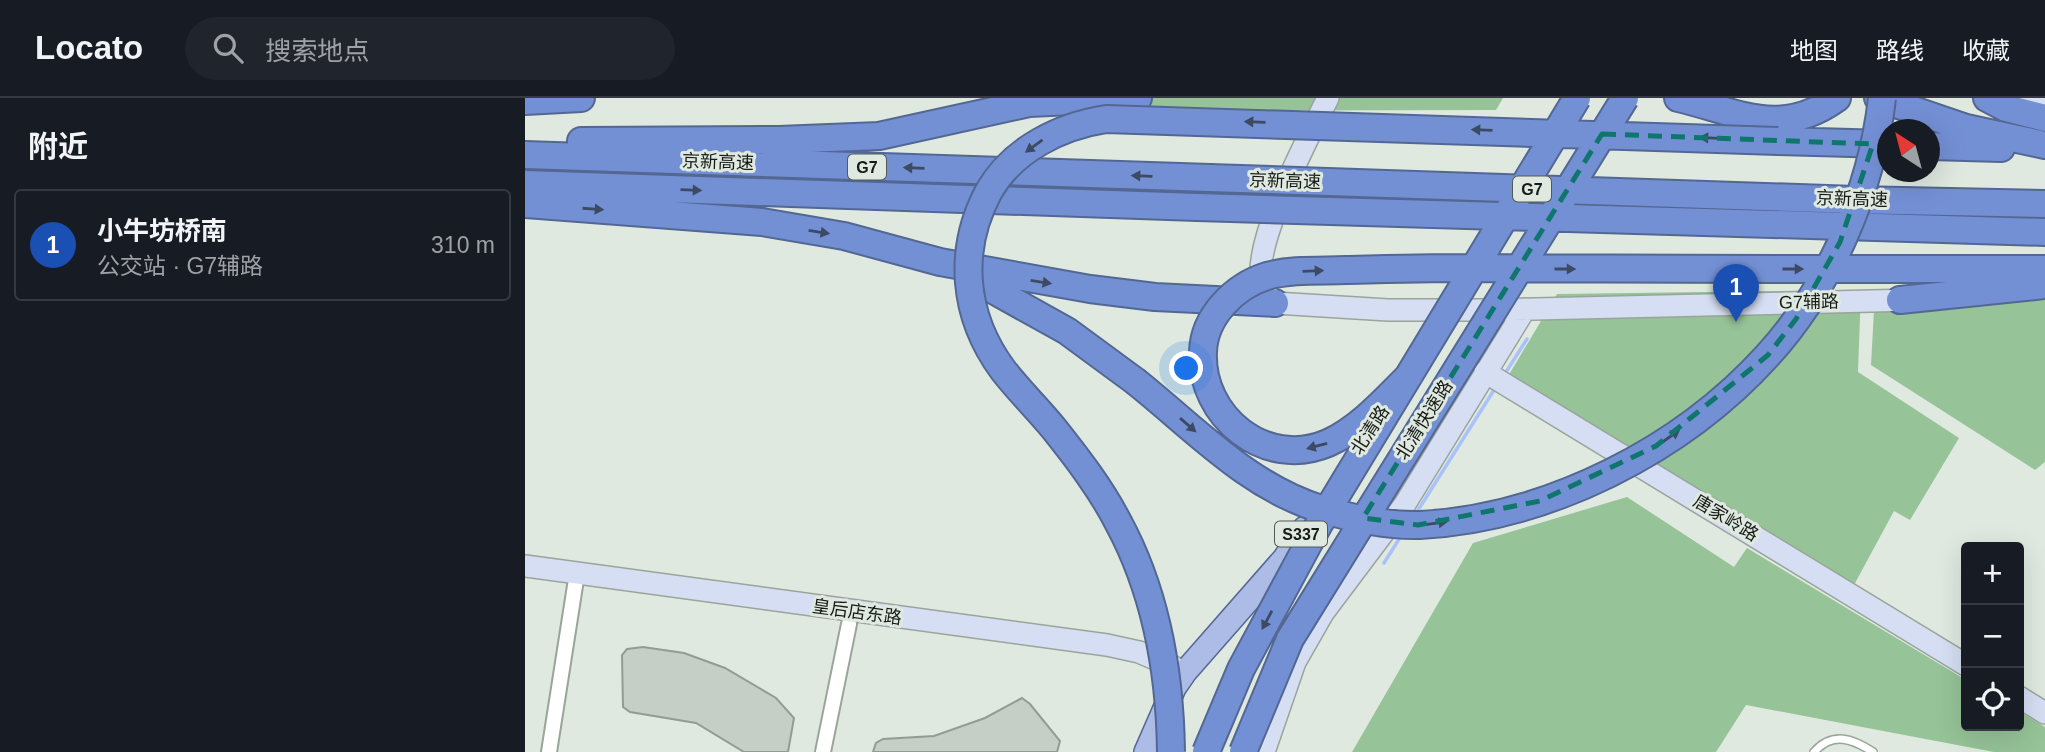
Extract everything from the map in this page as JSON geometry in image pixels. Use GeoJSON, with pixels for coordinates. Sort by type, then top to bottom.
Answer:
{"type":"FeatureCollection","features":[{"type":"Feature","properties":{"kind":"highway"},"geometry":{"type":"LineString","coordinates":[[525,101],[581,98]]}},
{"type":"Feature","properties":{"kind":"highway"},"geometry":{"type":"LineString","coordinates":[[527,155],[587,140],[779,140],[879,136],[1029,103],[1138,98]]}},
{"type":"Feature","properties":{"kind":"highway","name":"北清快速路"},"geometry":{"type":"LineString","coordinates":[[1206,752],[1241,669],[1284,585],[1577,98]]}},
{"type":"Feature","properties":{"kind":"highway","name":"北清快速路"},"geometry":{"type":"LineString","coordinates":[[1242,752],[1290,639],[1622,98]]}},
{"type":"Feature","properties":{"kind":"highway"},"geometry":{"type":"LineString","coordinates":[[1678,98],[1758,120],[1779,121],[1803,117],[1837,98]]}},
{"type":"Feature","properties":{"kind":"highway"},"geometry":{"type":"LineString","coordinates":[[940,262],[1067,331],[1135,381],[1244,470],[1320,509],[1377,521],[1418,525],[1497,512],[1540,501],[1616,470],[1656,446],[1706,410],[1768,355],[1796,319],[1840,242],[1870,162],[1880,98],[1966,128],[2045,147]]}},
{"type":"Feature","properties":{"kind":"highway"},"geometry":{"type":"LineString","coordinates":[[1987,98],[2006,108],[2045,118]]}},
{"type":"Feature","properties":{"kind":"highway"},"geometry":{"type":"LineString","coordinates":[[1171,752],[1170,706],[1161,642],[1135,558],[1119,523],[1076,458],[1003,370],[982,332],[967,289],[968,258],[978,212],[1007,167],[1047,136],[1082,122],[1107,119],[1877,144]]}},
{"type":"Feature","properties":{"kind":"highway"},"geometry":{"type":"LineString","coordinates":[[1940,146],[2045,147]]}},
{"type":"Feature","properties":{"kind":"highway","name":"京新高速"},"geometry":{"type":"LineString","coordinates":[[527,155],[1855,200],[2045,204]]}},
{"type":"Feature","properties":{"kind":"highway","name":"京新高速"},"geometry":{"type":"LineString","coordinates":[[525,184],[2045,232]]}},
{"type":"Feature","properties":{"kind":"highway"},"geometry":{"type":"LineString","coordinates":[[525,204],[762,222],[844,236],[940,262],[1090,289],[1155,297],[1275,303]]}},
{"type":"Feature","properties":{"kind":"highway"},"geometry":{"type":"LineString","coordinates":[[1409,376],[1373,411],[1328,443],[1310,449],[1283,449],[1249,438],[1221,414],[1205,383],[1203,342],[1212,320],[1240,290],[1269,276],[1294,272],[1441,268],[2045,269]]}},
{"type":"Feature","properties":{"kind":"highway"},"geometry":{"type":"LineString","coordinates":[[1900,300],[2045,285]]}},
{"type":"Feature","properties":{"kind":"main road","name":"北清路"},"geometry":{"type":"LineString","coordinates":[[1146,752],[1180,680],[1285,558],[1451,310],[1584,98]]}},
{"type":"Feature","properties":{"kind":"main road","name":"北清路"},"geometry":{"type":"LineString","coordinates":[[1242,752],[1268,680],[1293,628],[1622,98]]}},
{"type":"Feature","properties":{"kind":"street"},"geometry":{"type":"LineString","coordinates":[[1275,303],[1263,290],[1261,270],[1266,243],[1279,199],[1328,98]]}},
{"type":"Feature","properties":{"kind":"street"},"geometry":{"type":"LineString","coordinates":[[2019,98],[2045,101]]}},
{"type":"Feature","properties":{"kind":"street","name":"G7辅路"},"geometry":{"type":"LineString","coordinates":[[1275,303],[1489,310],[2045,298]]}},
{"type":"Feature","properties":{"kind":"street"},"geometry":{"type":"LineString","coordinates":[[1264,752],[1295,662],[1318,622],[1405,504],[1525,309]]}},
{"type":"Feature","properties":{"kind":"street","name":"唐家岭路"},"geometry":{"type":"LineString","coordinates":[[1485,372],[1961,662]]}},
{"type":"Feature","properties":{"kind":"street","name":"皇后店东路"},"geometry":{"type":"LineString","coordinates":[[525,566],[575,580],[849,624],[1132,662],[1180,680]]}},
{"type":"Feature","properties":{"kind":"street"},"geometry":{"type":"LineString","coordinates":[[549,752],[575,580]]}},
{"type":"Feature","properties":{"kind":"street","name":"皇后店东路"},"geometry":{"type":"LineString","coordinates":[[525,581],[575,580],[1108,645],[1139,653],[1180,680]]}},
{"type":"Feature","properties":{"kind":"street"},"geometry":{"type":"LineString","coordinates":[[823,752],[849,624]]}},
{"type":"Feature","properties":{"kind":"street"},"geometry":{"type":"LineString","coordinates":[[2024,700],[2045,713]]}},
{"type":"Feature","properties":{"kind":"lane"},"geometry":{"type":"LineString","coordinates":[[1814,752],[1825,742],[1839,739],[1852,739],[1873,752]]}},
{"type":"Feature","properties":{"kind":"highlighted area"},"geometry":{"type":"Polygon","coordinates":[[[1602,134],[1873,144],[1840,242],[1796,319],[1768,355],[1656,446],[1540,501],[1418,525],[1363,518],[1602,134]]]}},
{"type":"Feature","properties":{"kind":"green space"},"geometry":{"type":"Polygon","coordinates":[[[1092,98],[1503,98],[1496,110],[1092,111],[1092,98]]]}},
{"type":"Feature","properties":{"kind":"green space"},"geometry":{"type":"Polygon","coordinates":[[[1861,290],[1858,372],[1959,438],[1910,520],[1894,511],[1854,585],[1507,378],[1557,294],[1861,290]]]}},
{"type":"Feature","properties":{"kind":"green space"},"geometry":{"type":"Polygon","coordinates":[[[1875,292],[2045,299],[2045,462],[2035,470],[1871,365],[1875,292]]]}},
{"type":"Feature","properties":{"kind":"green space"},"geometry":{"type":"Polygon","coordinates":[[[1627,497],[1734,567],[1747,548],[1961,677],[1961,731],[2024,731],[2024,714],[2045,727],[2045,752],[1994,752],[1746,705],[1716,752],[1352,752],[1473,543],[1627,497]]]}},
{"type":"Feature","properties":{"kind":"building"},"geometry":{"type":"Polygon","coordinates":[[[643,647],[684,653],[725,668],[776,698],[794,718],[788,752],[744,752],[696,723],[630,712],[623,707],[622,655],[627,649],[643,647]]]}},
{"type":"Feature","properties":{"kind":"building"},"geometry":{"type":"Polygon","coordinates":[[[1022,698],[1060,741],[1057,752],[873,752],[876,743],[883,739],[934,736],[985,718],[1022,698]]]}},
{"type":"Feature","properties":{"kind":"waterway"},"geometry":{"type":"LineString","coordinates":[[1506,372],[1527,339]]}},
{"type":"Feature","properties":{"kind":"waterway"},"geometry":{"type":"LineString","coordinates":[[1415,515],[1494,390]]}},
{"type":"Feature","properties":{"kind":"waterway"},"geometry":{"type":"LineString","coordinates":[[1384,563],[1401,536]]}},
{"type":"Feature","properties":{"kind":"place","name":"小牛坊桥南"},"geometry":{"type":"Point","coordinates":[1736,322]}}]}
